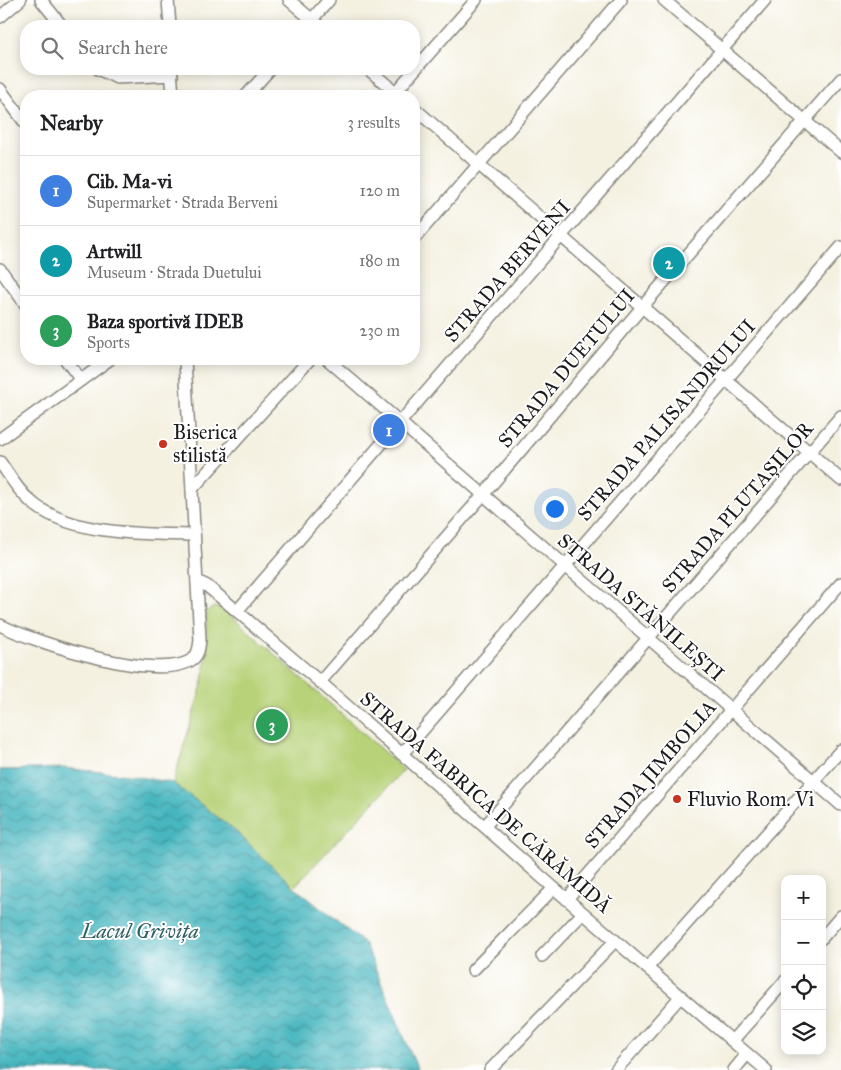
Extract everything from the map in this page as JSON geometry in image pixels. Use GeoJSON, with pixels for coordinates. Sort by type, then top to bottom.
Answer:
{"type":"FeatureCollection","features":[{"type":"Feature","properties":{"kind":"street"},"geometry":{"type":"LineString","coordinates":[[0,17],[20,0]]}},
{"type":"Feature","properties":{"kind":"street"},"geometry":{"type":"LineString","coordinates":[[41,0],[57,20]]}},
{"type":"Feature","properties":{"kind":"street"},"geometry":{"type":"LineString","coordinates":[[168,0],[170,20]]}},
{"type":"Feature","properties":{"kind":"street"},"geometry":{"type":"LineString","coordinates":[[289,0],[308,20]]}},
{"type":"Feature","properties":{"kind":"street"},"geometry":{"type":"LineString","coordinates":[[315,20],[329,0]]}},
{"type":"Feature","properties":{"kind":"street"},"geometry":{"type":"LineString","coordinates":[[420,66],[476,0]]}},
{"type":"Feature","properties":{"kind":"street"},"geometry":{"type":"LineString","coordinates":[[420,232],[621,0]]}},
{"type":"Feature","properties":{"kind":"street"},"geometry":{"type":"LineString","coordinates":[[664,0],[841,152]]}},
{"type":"Feature","properties":{"kind":"street","name":"STRADA BERVENI"},"geometry":{"type":"LineString","coordinates":[[237,611],[765,0]]}},
{"type":"Feature","properties":{"kind":"street"},"geometry":{"type":"LineString","coordinates":[[111,75],[117,78],[144,75]]}},
{"type":"Feature","properties":{"kind":"street"},"geometry":{"type":"LineString","coordinates":[[172,75],[173,90]]}},
{"type":"Feature","properties":{"kind":"street"},"geometry":{"type":"LineString","coordinates":[[251,90],[265,75]]}},
{"type":"Feature","properties":{"kind":"street"},"geometry":{"type":"LineString","coordinates":[[374,75],[391,90]]}},
{"type":"Feature","properties":{"kind":"street"},"geometry":{"type":"LineString","coordinates":[[400,90],[413,75]]}},
{"type":"Feature","properties":{"kind":"street","name":"STRADA DUETULUI"},"geometry":{"type":"LineString","coordinates":[[320,682],[483,495],[642,306],[841,79]]}},
{"type":"Feature","properties":{"kind":"street"},"geometry":{"type":"LineString","coordinates":[[0,89],[20,116]]}},
{"type":"Feature","properties":{"kind":"street"},"geometry":{"type":"LineString","coordinates":[[420,113],[841,480]]}},
{"type":"Feature","properties":{"kind":"street","name":"STRADA PALISANDRULUI"},"geometry":{"type":"LineString","coordinates":[[402,754],[841,247]]}},
{"type":"Feature","properties":{"kind":"street"},"geometry":{"type":"LineString","coordinates":[[0,269],[20,297]]}},
{"type":"Feature","properties":{"kind":"street"},"geometry":{"type":"LineString","coordinates":[[70,365],[81,380]]}},
{"type":"Feature","properties":{"kind":"street"},"geometry":{"type":"LineString","coordinates":[[0,439],[102,365]]}},
{"type":"Feature","properties":{"kind":"street"},"geometry":{"type":"LineString","coordinates":[[0,626],[56,648],[93,657],[150,666],[183,663],[195,657],[199,650],[197,581],[185,365]]}},
{"type":"Feature","properties":{"kind":"street"},"geometry":{"type":"LineString","coordinates":[[192,489],[305,365]]}},
{"type":"Feature","properties":{"kind":"street","name":"STRADA STĂNILEȘTI"},"geometry":{"type":"LineString","coordinates":[[334,365],[841,804]]}},
{"type":"Feature","properties":{"kind":"street","name":"STRADA PLUTAȘILOR"},"geometry":{"type":"LineString","coordinates":[[485,826],[841,416]]}},
{"type":"Feature","properties":{"kind":"street"},"geometry":{"type":"LineString","coordinates":[[0,462],[27,499],[50,514],[71,522],[105,530],[194,536]]}},
{"type":"Feature","properties":{"kind":"street","name":"STRADA FABRICA DE CĂRĂMIDĂ"},"geometry":{"type":"LineString","coordinates":[[197,581],[207,586],[237,611],[485,826],[647,968],[677,1000],[732,1041],[766,1070]]}},
{"type":"Feature","properties":{"kind":"street","name":"STRADA JIMBOLIA"},"geometry":{"type":"LineString","coordinates":[[567,899],[841,583]]}},
{"type":"Feature","properties":{"kind":"street"},"geometry":{"type":"LineString","coordinates":[[647,968],[841,750]]}},
{"type":"Feature","properties":{"kind":"street"},"geometry":{"type":"LineString","coordinates":[[473,970],[554,888]]}},
{"type":"Feature","properties":{"kind":"street"},"geometry":{"type":"LineString","coordinates":[[542,956],[583,913]]}},
{"type":"Feature","properties":{"kind":"street"},"geometry":{"type":"LineString","coordinates":[[826,933],[841,916]]}},
{"type":"Feature","properties":{"kind":"street"},"geometry":{"type":"LineString","coordinates":[[490,1070],[616,941]]}},
{"type":"Feature","properties":{"kind":"street"},"geometry":{"type":"LineString","coordinates":[[732,1041],[781,986]]}},
{"type":"Feature","properties":{"kind":"street"},"geometry":{"type":"LineString","coordinates":[[616,1070],[677,1000]]}},
{"type":"Feature","properties":{"kind":"street"},"geometry":{"type":"LineString","coordinates":[[734,1070],[747,1054]]}},
{"type":"Feature","properties":{"kind":"green space"},"geometry":{"type":"Polygon","coordinates":[[[214,607],[225,610],[404,770],[294,887],[233,829],[173,783],[203,681],[207,652],[206,612],[214,607]]]}},
{"type":"Feature","properties":{"kind":"water","name":"Lacul Grivița"},"geometry":{"type":"Polygon","coordinates":[[[64,768],[128,775],[173,783],[233,829],[294,887],[365,944],[418,1070],[0,1070],[0,770],[64,768]]]}},
{"type":"Feature","properties":{"kind":"place","name":"Artwill"},"geometry":{"type":"Point","coordinates":[669,263]}},
{"type":"Feature","properties":{"kind":"place","name":"Cib. Ma-vi"},"geometry":{"type":"Point","coordinates":[389,430]}},
{"type":"Feature","properties":{"kind":"place","name":"Biserica stilistă"},"geometry":{"type":"Point","coordinates":[163,444]}},
{"type":"Feature","properties":{"kind":"place","name":"Baza sportivă IDEB"},"geometry":{"type":"Point","coordinates":[272,725]}},
{"type":"Feature","properties":{"kind":"place","name":"Fluvio Rom. Vi"},"geometry":{"type":"Point","coordinates":[677,799]}}]}
